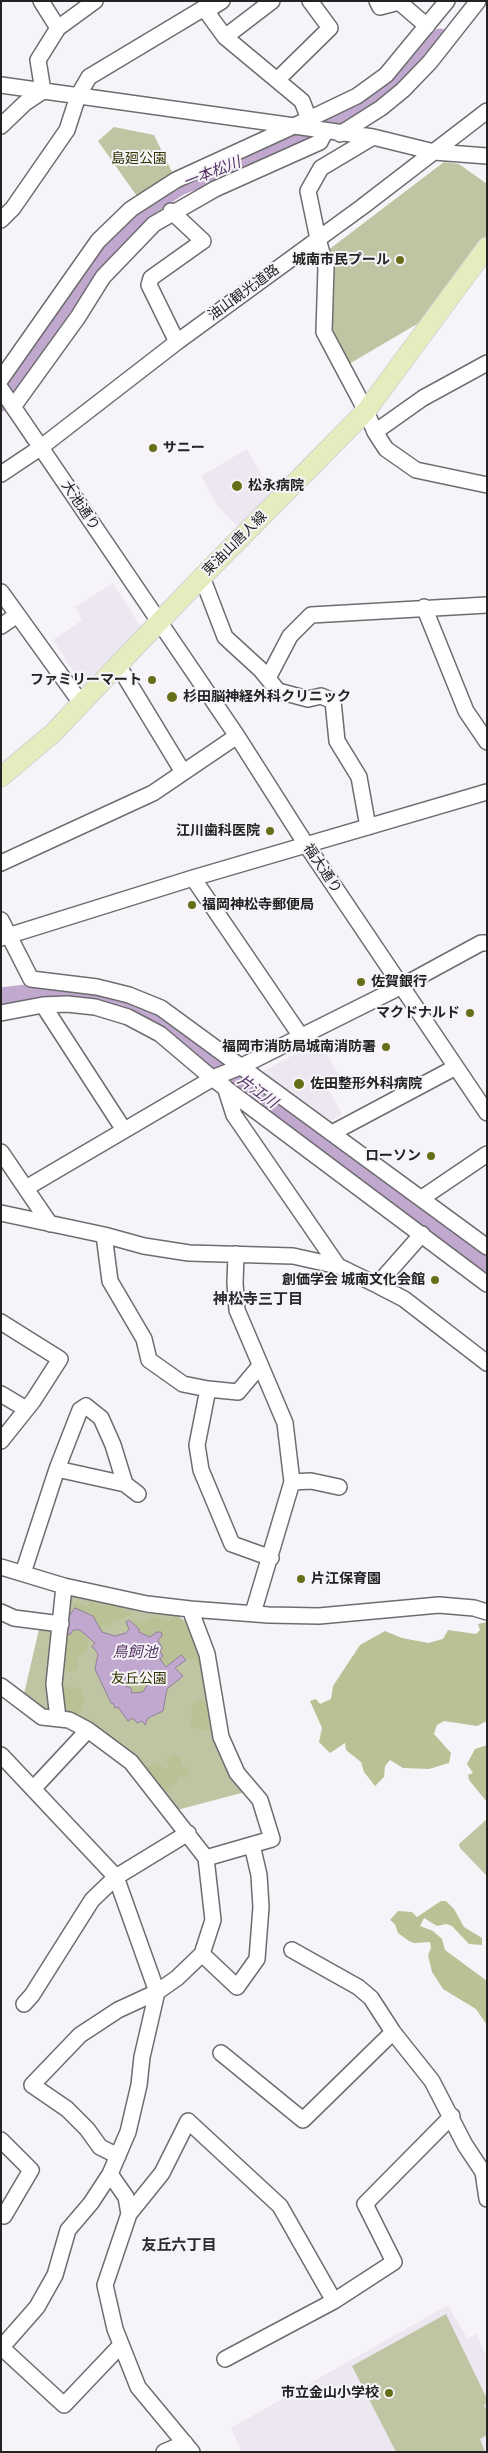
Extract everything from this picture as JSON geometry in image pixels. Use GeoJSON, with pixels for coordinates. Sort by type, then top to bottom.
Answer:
{"type":"FeatureCollection","features":[{"type":"Feature","properties":{"kind":"main road","name":"東油山唐人線"},"geometry":{"type":"LineString","coordinates":[[1,777],[40,745],[366,411],[487,247]]}},
{"type":"Feature","properties":{"kind":"street"},"geometry":{"type":"LineString","coordinates":[[41,1],[58,28]]}},
{"type":"Feature","properties":{"kind":"street"},"geometry":{"type":"LineString","coordinates":[[42,91],[38,60],[58,28],[95,1]]}},
{"type":"Feature","properties":{"kind":"street"},"geometry":{"type":"LineString","coordinates":[[1,220],[13,208],[68,130],[78,96],[89,77],[203,7],[222,1]]}},
{"type":"Feature","properties":{"kind":"street"},"geometry":{"type":"LineString","coordinates":[[225,37],[272,1]]}},
{"type":"Feature","properties":{"kind":"street"},"geometry":{"type":"LineString","coordinates":[[277,80],[330,28],[310,1]]}},
{"type":"Feature","properties":{"kind":"street"},"geometry":{"type":"LineString","coordinates":[[377,1],[380,7],[399,2],[427,26]]}},
{"type":"Feature","properties":{"kind":"street"},"geometry":{"type":"LineString","coordinates":[[1,379],[98,241],[131,210],[176,180],[357,96],[386,75],[447,1]]}},
{"type":"Feature","properties":{"kind":"street"},"geometry":{"type":"LineString","coordinates":[[14,409],[78,317],[103,277],[154,224],[215,189],[320,142],[329,133],[381,108],[404,90],[430,62],[478,1]]}},
{"type":"Feature","properties":{"kind":"street"},"geometry":{"type":"LineString","coordinates":[[203,7],[225,37],[302,101],[308,119]]}},
{"type":"Feature","properties":{"kind":"street"},"geometry":{"type":"LineString","coordinates":[[466,16],[487,9]]}},
{"type":"Feature","properties":{"kind":"street"},"geometry":{"type":"LineString","coordinates":[[1,85],[293,126],[329,133],[372,137],[434,152],[487,156]]}},
{"type":"Feature","properties":{"kind":"street"},"geometry":{"type":"LineString","coordinates":[[1,126],[25,103],[42,91]]}},
{"type":"Feature","properties":{"kind":"street","name":"油山観光道路"},"geometry":{"type":"LineString","coordinates":[[1,474],[40,448],[177,342],[318,239],[487,111]]}},
{"type":"Feature","properties":{"kind":"street"},"geometry":{"type":"LineString","coordinates":[[372,137],[321,168],[308,191],[326,266],[324,332],[366,411],[375,432],[386,449],[416,470],[487,485]]}},
{"type":"Feature","properties":{"kind":"street"},"geometry":{"type":"LineString","coordinates":[[172,212],[202,241],[151,278],[149,284],[177,342]]}},
{"type":"Feature","properties":{"kind":"street"},"geometry":{"type":"LineString","coordinates":[[375,432],[423,398],[487,364]]}},
{"type":"Feature","properties":{"kind":"street","name":"大池通り"},"geometry":{"type":"LineString","coordinates":[[1,389],[160,623]]}},
{"type":"Feature","properties":{"kind":"street"},"geometry":{"type":"LineString","coordinates":[[202,577],[225,636],[268,678],[278,691],[308,699],[321,696],[333,701],[337,741],[359,777],[368,827]]}},
{"type":"Feature","properties":{"kind":"street"},"geometry":{"type":"LineString","coordinates":[[1,592],[81,703]]}},
{"type":"Feature","properties":{"kind":"street"},"geometry":{"type":"LineString","coordinates":[[268,678],[290,636],[311,615],[424,607],[487,605]]}},
{"type":"Feature","properties":{"kind":"street"},"geometry":{"type":"LineString","coordinates":[[424,607],[466,712],[487,742]]}},
{"type":"Feature","properties":{"kind":"street"},"geometry":{"type":"LineString","coordinates":[[1,626],[17,615]]}},
{"type":"Feature","properties":{"kind":"street","name":"福大通り"},"geometry":{"type":"LineString","coordinates":[[160,623],[237,736],[307,846],[487,1113]]}},
{"type":"Feature","properties":{"kind":"street"},"geometry":{"type":"LineString","coordinates":[[118,665],[183,772]]}},
{"type":"Feature","properties":{"kind":"street"},"geometry":{"type":"LineString","coordinates":[[1,863],[153,793],[237,736]]}},
{"type":"Feature","properties":{"kind":"street"},"geometry":{"type":"LineString","coordinates":[[5,936],[368,827],[484,798]]}},
{"type":"Feature","properties":{"kind":"street"},"geometry":{"type":"LineString","coordinates":[[193,878],[300,1036]]}},
{"type":"Feature","properties":{"kind":"street"},"geometry":{"type":"LineString","coordinates":[[1,920],[5,936],[31,979],[97,986],[129,995],[161,1008],[237,1068],[332,1133],[487,1247]]}},
{"type":"Feature","properties":{"kind":"street"},"geometry":{"type":"LineString","coordinates":[[26,1188],[124,1130],[217,1081],[237,1068],[402,986],[481,943],[487,943]]}},
{"type":"Feature","properties":{"kind":"street"},"geometry":{"type":"LineString","coordinates":[[1,1013],[44,1005],[67,1004],[95,1007],[128,1017],[160,1034],[217,1081],[487,1284]]}},
{"type":"Feature","properties":{"kind":"street"},"geometry":{"type":"LineString","coordinates":[[44,1005],[124,1130]]}},
{"type":"Feature","properties":{"kind":"street"},"geometry":{"type":"LineString","coordinates":[[332,1133],[456,1067]]}},
{"type":"Feature","properties":{"kind":"street"},"geometry":{"type":"LineString","coordinates":[[217,1081],[234,1115],[338,1266]]}},
{"type":"Feature","properties":{"kind":"street"},"geometry":{"type":"LineString","coordinates":[[1,1152],[50,1224]]}},
{"type":"Feature","properties":{"kind":"street"},"geometry":{"type":"LineString","coordinates":[[422,1198],[487,1154]]}},
{"type":"Feature","properties":{"kind":"street"},"geometry":{"type":"LineString","coordinates":[[1,1213],[104,1235],[144,1246],[180,1252],[293,1256],[338,1266],[378,1284],[404,1299],[487,1363]]}},
{"type":"Feature","properties":{"kind":"street"},"geometry":{"type":"LineString","coordinates":[[378,1284],[422,1234]]}},
{"type":"Feature","properties":{"kind":"street"},"geometry":{"type":"LineString","coordinates":[[104,1235],[110,1281],[144,1339],[149,1360],[183,1384],[238,1392],[242,1390],[259,1367]]}},
{"type":"Feature","properties":{"kind":"street"},"geometry":{"type":"LineString","coordinates":[[236,1254],[235,1283],[237,1310],[259,1367],[285,1422],[292,1482],[253,1614]]}},
{"type":"Feature","properties":{"kind":"street"},"geometry":{"type":"LineString","coordinates":[[1,1322],[60,1359],[26,1409],[1,1441]]}},
{"type":"Feature","properties":{"kind":"street"},"geometry":{"type":"LineString","coordinates":[[208,1389],[197,1445],[201,1470],[232,1544],[271,1558]]}},
{"type":"Feature","properties":{"kind":"street"},"geometry":{"type":"LineString","coordinates":[[1,1394],[26,1409]]}},
{"type":"Feature","properties":{"kind":"street"},"geometry":{"type":"LineString","coordinates":[[23,1573],[57,1469],[80,1410],[86,1406],[101,1418],[113,1444],[125,1484]]}},
{"type":"Feature","properties":{"kind":"street"},"geometry":{"type":"LineString","coordinates":[[57,1469],[125,1484],[138,1494]]}},
{"type":"Feature","properties":{"kind":"street"},"geometry":{"type":"LineString","coordinates":[[292,1482],[311,1481],[340,1487]]}},
{"type":"Feature","properties":{"kind":"street"},"geometry":{"type":"LineString","coordinates":[[1,1567],[64,1586],[147,1604],[190,1609],[253,1614],[319,1616],[439,1605],[474,1608],[487,1612]]}},
{"type":"Feature","properties":{"kind":"street"},"geometry":{"type":"LineString","coordinates":[[58,1718],[54,1684],[64,1586]]}},
{"type":"Feature","properties":{"kind":"street"},"geometry":{"type":"LineString","coordinates":[[190,1609],[206,1654],[222,1737],[237,1773],[260,1800],[272,1839],[206,1858]]}},
{"type":"Feature","properties":{"kind":"street"},"geometry":{"type":"LineString","coordinates":[[1,1612],[14,1618],[61,1624]]}},
{"type":"Feature","properties":{"kind":"street"},"geometry":{"type":"LineString","coordinates":[[1,1686],[42,1717],[69,1720],[88,1730],[131,1762],[206,1858],[213,1920],[202,1954],[177,1978],[158,1992],[118,2010],[80,2035],[32,2085],[67,2109],[87,2129],[100,2147],[118,2156]]}},
{"type":"Feature","properties":{"kind":"street"},"geometry":{"type":"LineString","coordinates":[[33,1789],[88,1730]]}},
{"type":"Feature","properties":{"kind":"street"},"geometry":{"type":"LineString","coordinates":[[1,1755],[116,1877],[158,1992],[142,2057],[139,2085],[128,2132],[118,2156],[110,2174],[68,2230],[55,2275],[37,2307],[2,2348],[64,2405],[121,2345]]}},
{"type":"Feature","properties":{"kind":"street"},"geometry":{"type":"LineString","coordinates":[[24,2004],[32,1996],[92,1900],[116,1877],[188,1833]]}},
{"type":"Feature","properties":{"kind":"street"},"geometry":{"type":"LineString","coordinates":[[202,1954],[237,1987],[258,1959],[261,1907],[259,1875],[252,1845]]}},
{"type":"Feature","properties":{"kind":"street"},"geometry":{"type":"LineString","coordinates":[[292,1950],[358,1987],[371,1998],[393,2032],[432,2081],[452,2116],[465,2145],[483,2172],[487,2199]]}},
{"type":"Feature","properties":{"kind":"street"},"geometry":{"type":"LineString","coordinates":[[221,2053],[303,2120],[393,2032]]}},
{"type":"Feature","properties":{"kind":"street"},"geometry":{"type":"LineString","coordinates":[[225,2359],[334,2301],[394,2262],[365,2204],[452,2116]]}},
{"type":"Feature","properties":{"kind":"street"},"geometry":{"type":"LineString","coordinates":[[164,2452],[188,2447],[138,2387],[121,2345],[105,2285],[129,2214],[162,2173],[188,2121],[280,2206],[334,2301]]}},
{"type":"Feature","properties":{"kind":"street"},"geometry":{"type":"LineString","coordinates":[[1,2140],[31,2170],[4,2216]]}},
{"type":"Feature","properties":{"kind":"street"},"geometry":{"type":"LineString","coordinates":[[110,2174],[126,2197],[129,2214]]}},
{"type":"Feature","properties":{"kind":"shaded area","name":"松永病院"},"geometry":{"type":"Polygon","coordinates":[[[247,449],[273,495],[239,528],[218,507],[201,476],[247,449]]]}},
{"type":"Feature","properties":{"kind":"shaded area"},"geometry":{"type":"Polygon","coordinates":[[[113,583],[141,627],[83,686],[53,640],[82,620],[75,607],[113,583]]]}},
{"type":"Feature","properties":{"kind":"shaded area","name":"佐田整形外科病院"},"geometry":{"type":"Polygon","coordinates":[[[320,1041],[342,1081],[328,1089],[342,1114],[323,1126],[257,1074],[320,1041]]]}},
{"type":"Feature","properties":{"kind":"shaded area","name":"市立金山小学校"},"geometry":{"type":"Polygon","coordinates":[[[448,2305],[467,2338],[477,2334],[487,2359],[487,2452],[242,2452],[231,2428],[448,2305]]]}},
{"type":"Feature","properties":{"kind":"green space","name":"島廻公園"},"geometry":{"type":"Polygon","coordinates":[[[114,127],[154,135],[174,176],[139,199],[98,141],[114,127]]]}},
{"type":"Feature","properties":{"kind":"green space","name":"城南市民プール"},"geometry":{"type":"Polygon","coordinates":[[[444,162],[459,164],[487,184],[487,236],[429,317],[349,364],[331,334],[327,251],[444,162]]]}},
{"type":"Feature","properties":{"kind":"green space","name":"友丘公園"},"geometry":{"type":"Polygon","coordinates":[[[70,1594],[145,1613],[178,1616],[192,1625],[208,1687],[249,1791],[177,1810],[136,1757],[61,1714],[58,1687],[70,1594]]]}},
{"type":"Feature","properties":{"kind":"green space"},"geometry":{"type":"Polygon","coordinates":[[[77,1602],[87,1606],[93,1602],[102,1607],[105,1605],[120,1607],[129,1611],[131,1615],[113,1622],[107,1628],[103,1625],[101,1630],[87,1636],[88,1648],[85,1654],[76,1658],[79,1662],[77,1670],[71,1672],[62,1667],[65,1660],[69,1616],[74,1609],[73,1605],[77,1602]]]}},
{"type":"Feature","properties":{"kind":"green space"},"geometry":{"type":"Polygon","coordinates":[[[159,1617],[170,1621],[173,1617],[179,1617],[191,1632],[190,1637],[204,1668],[200,1667],[195,1660],[182,1659],[164,1669],[150,1640],[138,1634],[130,1626],[133,1620],[144,1624],[146,1618],[159,1617]]]}},
{"type":"Feature","properties":{"kind":"green space"},"geometry":{"type":"Polygon","coordinates":[[[487,1622],[487,1721],[477,1726],[444,1721],[437,1725],[434,1734],[451,1753],[449,1763],[429,1769],[403,1768],[390,1760],[385,1766],[384,1777],[375,1786],[364,1772],[361,1762],[346,1750],[345,1743],[330,1753],[319,1742],[322,1728],[310,1701],[316,1699],[320,1704],[331,1699],[333,1686],[360,1645],[385,1631],[402,1638],[428,1643],[443,1639],[448,1630],[476,1634],[480,1630],[478,1624],[487,1622]]]}},
{"type":"Feature","properties":{"kind":"green space"},"geometry":{"type":"Polygon","coordinates":[[[40,1625],[56,1629],[50,1715],[23,1698],[40,1625]]]}},
{"type":"Feature","properties":{"kind":"green space"},"geometry":{"type":"Polygon","coordinates":[[[129,1673],[145,1679],[148,1684],[143,1692],[132,1693],[125,1686],[126,1677],[129,1673]]]}},
{"type":"Feature","properties":{"kind":"green space"},"geometry":{"type":"Polygon","coordinates":[[[69,1686],[81,1690],[84,1699],[82,1712],[74,1715],[63,1714],[61,1690],[69,1686]]]}},
{"type":"Feature","properties":{"kind":"green space"},"geometry":{"type":"Polygon","coordinates":[[[198,1700],[203,1700],[207,1704],[212,1721],[209,1730],[191,1728],[192,1704],[198,1700]]]}},
{"type":"Feature","properties":{"kind":"green space"},"geometry":{"type":"Polygon","coordinates":[[[487,1745],[487,1802],[469,1780],[468,1775],[473,1773],[467,1764],[475,1749],[487,1745]]]}},
{"type":"Feature","properties":{"kind":"green space"},"geometry":{"type":"Polygon","coordinates":[[[174,1755],[181,1757],[181,1764],[191,1773],[186,1777],[179,1776],[174,1786],[167,1786],[170,1790],[162,1794],[159,1792],[160,1784],[150,1782],[145,1768],[157,1762],[164,1768],[169,1767],[167,1760],[174,1755]]]}},
{"type":"Feature","properties":{"kind":"green space"},"geometry":{"type":"Polygon","coordinates":[[[487,1819],[486,1875],[460,1848],[459,1844],[487,1819]]]}},
{"type":"Feature","properties":{"kind":"green space"},"geometry":{"type":"Polygon","coordinates":[[[441,1901],[446,1901],[454,1909],[464,1927],[482,1938],[482,1945],[469,1944],[452,1926],[446,1924],[437,1926],[424,1918],[420,1926],[433,1931],[442,1939],[445,1950],[487,1981],[487,2025],[476,2009],[443,1989],[432,1972],[428,1955],[431,1948],[430,1942],[414,1943],[409,1941],[398,1933],[395,1924],[390,1920],[398,1911],[412,1912],[417,1917],[441,1901]]]}},
{"type":"Feature","properties":{"kind":"green space"},"geometry":{"type":"Polygon","coordinates":[[[446,2314],[487,2399],[487,2404],[484,2405],[487,2411],[487,2435],[480,2439],[485,2452],[396,2452],[352,2366],[446,2314]]]}},
{"type":"Feature","properties":{"kind":"water","name":"鳥飼池"},"geometry":{"type":"Polygon","coordinates":[[[75,1608],[93,1616],[102,1632],[115,1636],[126,1633],[129,1629],[126,1622],[129,1620],[139,1629],[139,1632],[150,1637],[157,1632],[161,1632],[162,1636],[158,1640],[163,1656],[160,1659],[166,1667],[181,1655],[186,1660],[175,1668],[183,1676],[167,1689],[163,1711],[148,1718],[145,1725],[142,1721],[137,1723],[133,1718],[128,1721],[118,1707],[115,1708],[95,1669],[98,1654],[92,1646],[95,1643],[80,1630],[73,1630],[70,1635],[67,1633],[69,1616],[75,1608]],[[129,1673],[126,1677],[125,1686],[131,1688],[132,1693],[143,1692],[148,1684],[145,1679],[129,1673]]]}},
{"type":"Feature","properties":{"kind":"waterway","name":"一本松川"},"geometry":{"type":"LineString","coordinates":[[1,401],[62,306],[95,261],[141,210],[179,185],[281,146],[349,115],[392,89],[440,39]]}},
{"type":"Feature","properties":{"kind":"waterway","name":"片江川"},"geometry":{"type":"LineString","coordinates":[[1,998],[44,993],[78,994],[138,1009],[162,1023],[487,1261]]}},
{"type":"Feature","properties":{"kind":"place","name":"城南市民プール"},"geometry":{"type":"Point","coordinates":[400,260]}},
{"type":"Feature","properties":{"kind":"place","name":"サニー"},"geometry":{"type":"Point","coordinates":[153,448]}},
{"type":"Feature","properties":{"kind":"place","name":"松永病院"},"geometry":{"type":"Point","coordinates":[237,486]}},
{"type":"Feature","properties":{"kind":"place","name":"ファミリーマート"},"geometry":{"type":"Point","coordinates":[152,680]}},
{"type":"Feature","properties":{"kind":"place","name":"杉田脳神経外科クリニック"},"geometry":{"type":"Point","coordinates":[172,697]}},
{"type":"Feature","properties":{"kind":"place","name":"江川歯科医院"},"geometry":{"type":"Point","coordinates":[270,831]}},
{"type":"Feature","properties":{"kind":"place","name":"福岡神松寺郵便局"},"geometry":{"type":"Point","coordinates":[192,905]}},
{"type":"Feature","properties":{"kind":"place","name":"佐賀銀行"},"geometry":{"type":"Point","coordinates":[361,982]}},
{"type":"Feature","properties":{"kind":"place","name":"マクドナルド"},"geometry":{"type":"Point","coordinates":[470,1013]}},
{"type":"Feature","properties":{"kind":"place","name":"福岡市消防局城南消防署"},"geometry":{"type":"Point","coordinates":[386,1047]}},
{"type":"Feature","properties":{"kind":"place","name":"佐田整形外科病院"},"geometry":{"type":"Point","coordinates":[299,1084]}},
{"type":"Feature","properties":{"kind":"place","name":"ローソン"},"geometry":{"type":"Point","coordinates":[431,1156]}},
{"type":"Feature","properties":{"kind":"place","name":"創価学会 城南文化会館"},"geometry":{"type":"Point","coordinates":[435,1280]}},
{"type":"Feature","properties":{"kind":"place","name":"片江保育園"},"geometry":{"type":"Point","coordinates":[301,1579]}},
{"type":"Feature","properties":{"kind":"place","name":"市立金山小学校"},"geometry":{"type":"Point","coordinates":[389,2393]}},
{"type":"Feature","properties":{"kind":"district","name":"神松寺三丁目"},"geometry":{"type":"Point","coordinates":[258,1300]}},
{"type":"Feature","properties":{"kind":"district","name":"友丘六丁目"},"geometry":{"type":"Point","coordinates":[179,2246]}}]}
